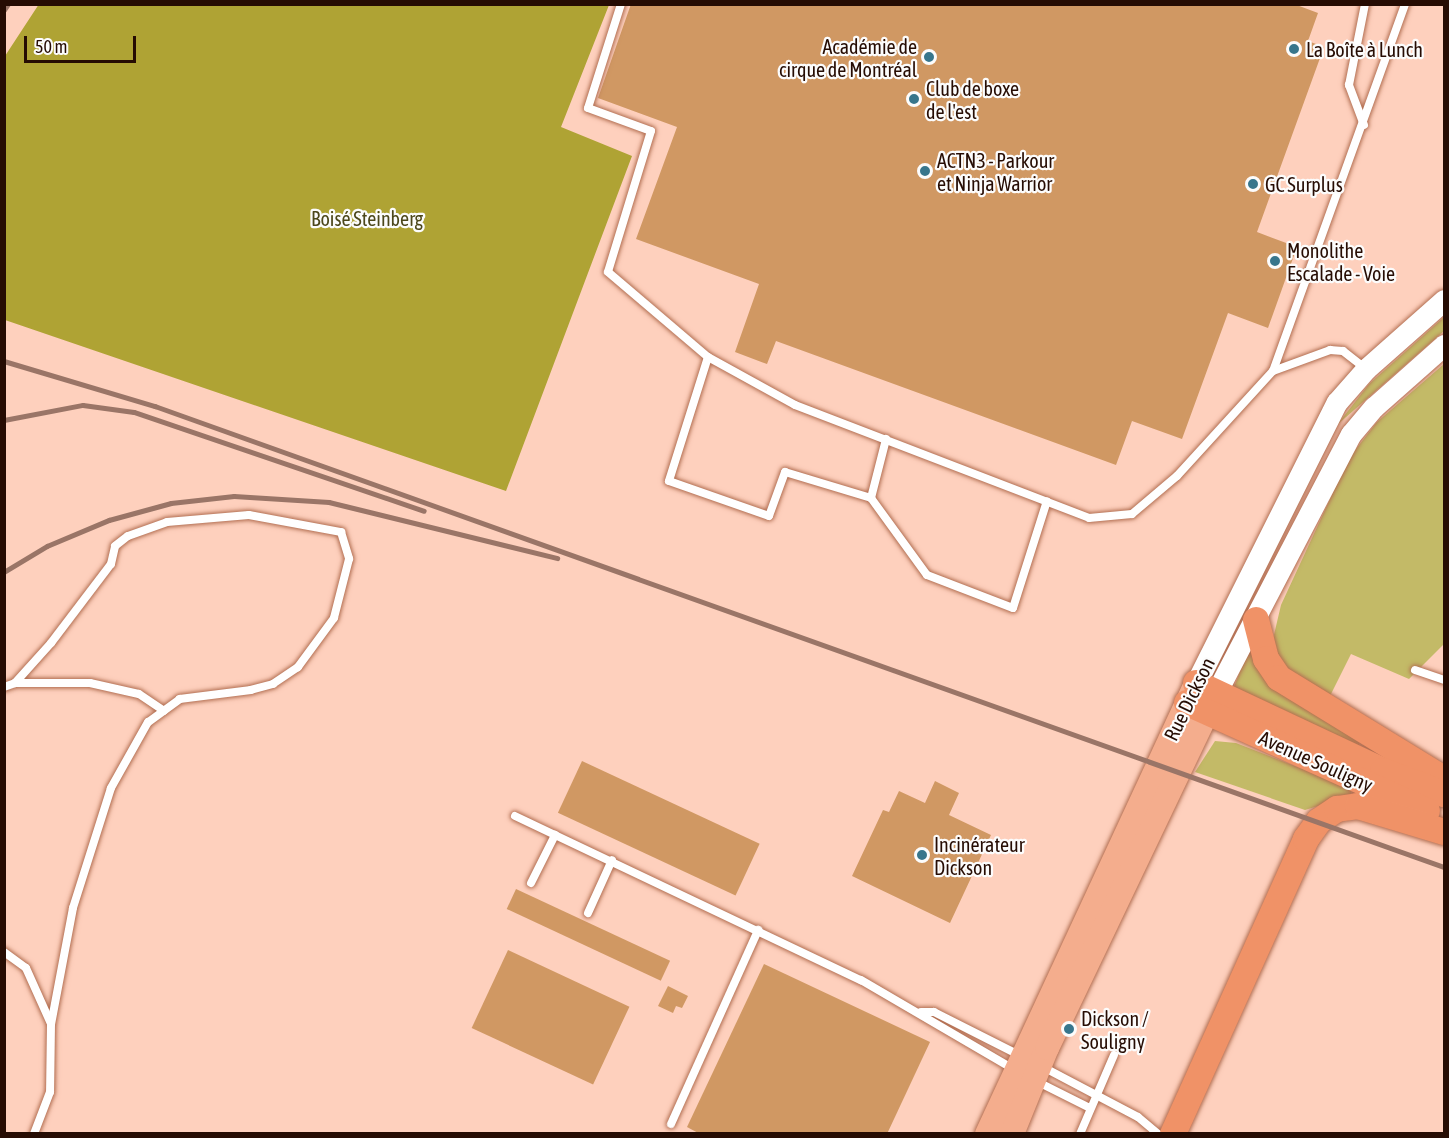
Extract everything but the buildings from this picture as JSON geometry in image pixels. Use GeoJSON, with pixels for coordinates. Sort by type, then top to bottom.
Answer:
{"type":"FeatureCollection","features":[{"type":"Feature","properties":{"kind":"highway"},"geometry":{"type":"LineString","coordinates":[[1256,620],[1266,659],[1280,678],[1444,779]]}},
{"type":"Feature","properties":{"kind":"highway","name":"Avenue Souligny"},"geometry":{"type":"LineString","coordinates":[[1202,698],[1444,794]]}},
{"type":"Feature","properties":{"kind":"highway","name":"Avenue Souligny"},"geometry":{"type":"LineString","coordinates":[[1202,698],[1444,819]]}},
{"type":"Feature","properties":{"kind":"highway"},"geometry":{"type":"LineString","coordinates":[[1173,1134],[1306,839],[1319,821],[1337,809],[1358,806],[1444,832]]}},
{"type":"Feature","properties":{"kind":"main road","name":"Rue Dickson"},"geometry":{"type":"LineString","coordinates":[[987,1134],[1027,1068],[1202,698],[1317,437],[1337,402],[1366,369],[1444,300]]}},
{"type":"Feature","properties":{"kind":"main road","name":"Rue Dickson"},"geometry":{"type":"LineString","coordinates":[[1202,698],[1256,620],[1351,434],[1374,407],[1444,345]]}},
{"type":"Feature","properties":{"kind":"main road","name":"Rue Dickson"},"geometry":{"type":"LineString","coordinates":[[1012,1134],[1027,1068]]}},
{"type":"Feature","properties":{"kind":"lane"},"geometry":{"type":"LineString","coordinates":[[621,4],[588,108],[651,131],[608,272],[708,357],[795,405],[1089,518],[1132,514],[1177,476],[1273,371],[1364,125],[1405,4]]}},
{"type":"Feature","properties":{"kind":"lane"},"geometry":{"type":"LineString","coordinates":[[1364,125],[1348,85],[1365,4]]}},
{"type":"Feature","properties":{"kind":"lane"},"geometry":{"type":"LineString","coordinates":[[1273,371],[1330,350],[1357,358],[1366,369]]}},
{"type":"Feature","properties":{"kind":"lane"},"geometry":{"type":"LineString","coordinates":[[708,357],[669,481],[769,516],[785,472],[872,498],[927,575],[1013,608],[1047,501]]}},
{"type":"Feature","properties":{"kind":"lane"},"geometry":{"type":"LineString","coordinates":[[872,498],[886,439]]}},
{"type":"Feature","properties":{"kind":"lane"},"geometry":{"type":"LineString","coordinates":[[15,683],[91,592],[111,564],[115,546],[128,536],[168,522],[249,515],[341,532],[350,559],[334,618],[298,667],[273,684],[180,699],[148,722],[111,788],[73,908],[51,1024],[50,1092],[34,1134]]}},
{"type":"Feature","properties":{"kind":"lane"},"geometry":{"type":"LineString","coordinates":[[1415,670],[1444,680]]}},
{"type":"Feature","properties":{"kind":"lane"},"geometry":{"type":"LineString","coordinates":[[4,687],[15,683],[90,683],[139,694],[164,711]]}},
{"type":"Feature","properties":{"kind":"lane"},"geometry":{"type":"LineString","coordinates":[[515,816],[758,930],[921,1012],[930,1023],[1027,1068],[1095,1093],[1158,1134]]}},
{"type":"Feature","properties":{"kind":"lane"},"geometry":{"type":"LineString","coordinates":[[531,883],[555,835]]}},
{"type":"Feature","properties":{"kind":"lane"},"geometry":{"type":"LineString","coordinates":[[588,913],[612,860]]}},
{"type":"Feature","properties":{"kind":"lane"},"geometry":{"type":"LineString","coordinates":[[671,1124],[758,930]]}},
{"type":"Feature","properties":{"kind":"lane"},"geometry":{"type":"LineString","coordinates":[[4,952],[27,968],[51,1024]]}},
{"type":"Feature","properties":{"kind":"lane"},"geometry":{"type":"LineString","coordinates":[[921,1012],[934,1012],[1088,1107]]}},
{"type":"Feature","properties":{"kind":"lane"},"geometry":{"type":"LineString","coordinates":[[1080,1134],[1088,1107],[1114,1055]]}},
{"type":"Feature","properties":{"kind":"shaded area"},"geometry":{"type":"Polygon","coordinates":[[[1444,317],[1444,331],[1337,425],[1369,384],[1444,317]]]}},
{"type":"Feature","properties":{"kind":"shaded area"},"geometry":{"type":"Polygon","coordinates":[[[1444,364],[1444,644],[1409,679],[1351,654],[1327,702],[1279,667],[1273,639],[1281,605],[1349,458],[1377,422],[1444,364]]]}},
{"type":"Feature","properties":{"kind":"shaded area"},"geometry":{"type":"Polygon","coordinates":[[[1250,645],[1360,742],[1357,749],[1234,687],[1250,645]]]}},
{"type":"Feature","properties":{"kind":"shaded area"},"geometry":{"type":"Polygon","coordinates":[[[1215,741],[1236,743],[1351,788],[1351,796],[1305,810],[1195,772],[1215,741]]]}},
{"type":"Feature","properties":{"kind":"green space","name":"Boisé Steinberg"},"geometry":{"type":"Polygon","coordinates":[[[39,4],[609,5],[561,127],[632,156],[506,491],[5,320],[5,56],[39,4]]]}},
{"type":"Feature","properties":{"kind":"railway"},"geometry":{"type":"LineString","coordinates":[[4,10],[8,4]]}},
{"type":"Feature","properties":{"kind":"railway"},"geometry":{"type":"LineString","coordinates":[[4,361],[155,406],[1444,867]]}},
{"type":"Feature","properties":{"kind":"railway"},"geometry":{"type":"LineString","coordinates":[[4,420],[83,405],[134,412],[424,511]]}},
{"type":"Feature","properties":{"kind":"railway"},"geometry":{"type":"LineString","coordinates":[[4,572],[47,546],[109,520],[171,503],[234,496],[329,502],[557,558]]}},
{"type":"Feature","properties":{"kind":"place","name":"La Boîte à Lunch"},"geometry":{"type":"Point","coordinates":[1294,49]}},
{"type":"Feature","properties":{"kind":"place","name":"Académie de cirque de Montréal"},"geometry":{"type":"Point","coordinates":[929,57]}},
{"type":"Feature","properties":{"kind":"place","name":"Club de boxe de l'est"},"geometry":{"type":"Point","coordinates":[914,99]}},
{"type":"Feature","properties":{"kind":"place","name":"ACTN3 - Parkour et Ninja Warrior"},"geometry":{"type":"Point","coordinates":[925,171]}},
{"type":"Feature","properties":{"kind":"place","name":"GC Surplus"},"geometry":{"type":"Point","coordinates":[1253,184]}},
{"type":"Feature","properties":{"kind":"place","name":"Monolithe Escalade - Voie"},"geometry":{"type":"Point","coordinates":[1275,261]}},
{"type":"Feature","properties":{"kind":"place","name":"Incinérateur Dickson"},"geometry":{"type":"Point","coordinates":[922,855]}},
{"type":"Feature","properties":{"kind":"place","name":"Dickson / Souligny"},"geometry":{"type":"Point","coordinates":[1069,1029]}}]}
